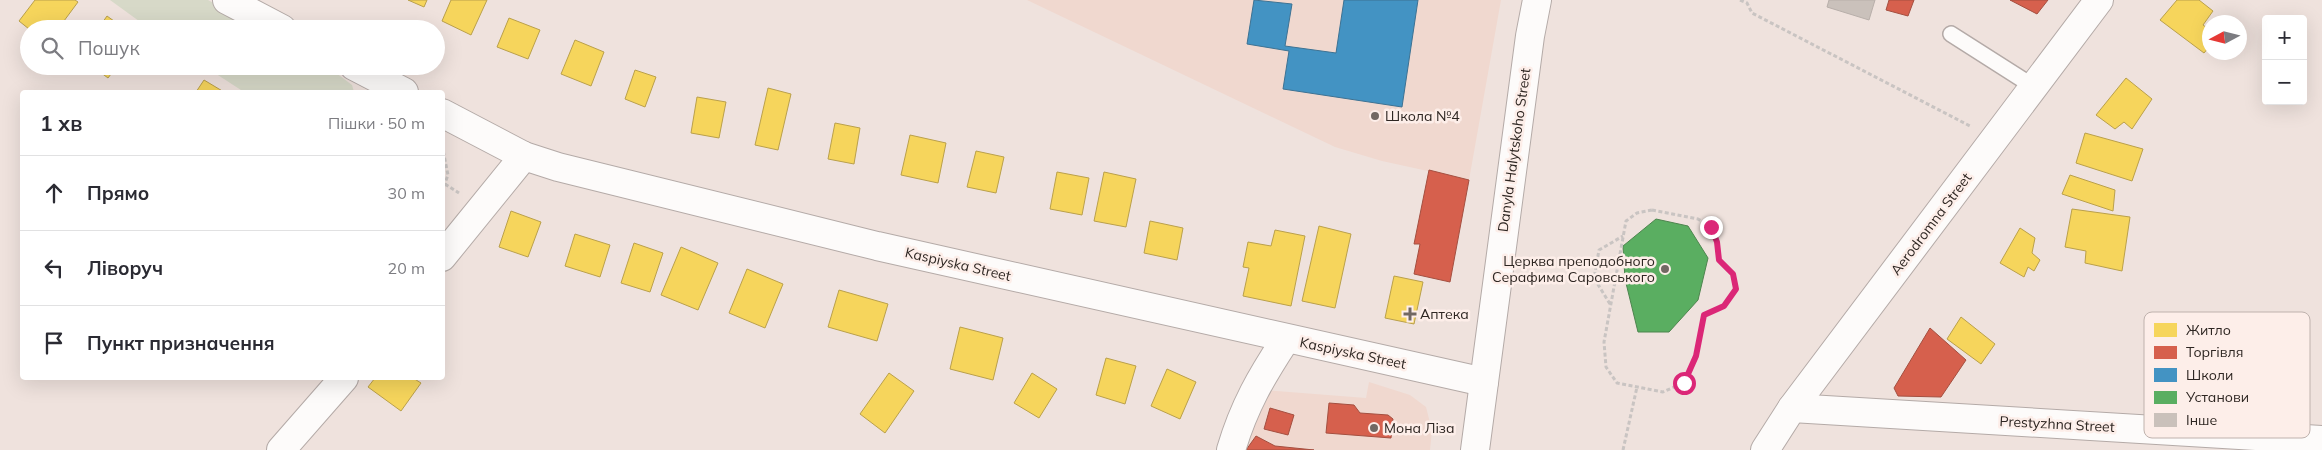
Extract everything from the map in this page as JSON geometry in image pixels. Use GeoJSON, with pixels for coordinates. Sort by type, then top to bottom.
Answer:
{"type":"FeatureCollection","features":[{"type":"Feature","properties":{"kind":"street"},"geometry":{"type":"LineString","coordinates":[[227,0],[265,20]]}},
{"type":"Feature","properties":{"kind":"street","name":"Danyla Halytskoho Street"},"geometry":{"type":"LineString","coordinates":[[1478,446],[1484,382],[1530,36],[1537,0]]}},
{"type":"Feature","properties":{"kind":"street","name":"Aerodromna Street"},"geometry":{"type":"LineString","coordinates":[[1765,450],[1792,408],[2099,0]]}},
{"type":"Feature","properties":{"kind":"street"},"geometry":{"type":"LineString","coordinates":[[371,75],[400,90]]}},
{"type":"Feature","properties":{"kind":"street","name":"Kaspiyska Street"},"geometry":{"type":"LineString","coordinates":[[445,115],[524,156],[558,167],[877,246],[1484,382]]}},
{"type":"Feature","properties":{"kind":"street"},"geometry":{"type":"LineString","coordinates":[[445,253],[524,156]]}},
{"type":"Feature","properties":{"kind":"street"},"geometry":{"type":"LineString","coordinates":[[1231,450],[1240,418],[1259,380],[1286,339]]}},
{"type":"Feature","properties":{"kind":"street"},"geometry":{"type":"LineString","coordinates":[[281,450],[342,380]]}},
{"type":"Feature","properties":{"kind":"street","name":"Prestyzhna Street"},"geometry":{"type":"LineString","coordinates":[[1792,408],[2144,429]]}},
{"type":"Feature","properties":{"kind":"street","name":"Prestyzhna Street"},"geometry":{"type":"LineString","coordinates":[[2289,438],[2322,440]]}},
{"type":"Feature","properties":{"kind":"lane"},"geometry":{"type":"LineString","coordinates":[[1951,34],[2034,87]]}},
{"type":"Feature","properties":{"kind":"path"},"geometry":{"type":"LineString","coordinates":[[1740,0],[1747,3],[1752,13],[1995,138]]}},
{"type":"Feature","properties":{"kind":"path"},"geometry":{"type":"LineString","coordinates":[[445,160],[448,175],[445,183]]}},
{"type":"Feature","properties":{"kind":"path"},"geometry":{"type":"LineString","coordinates":[[1652,210],[1698,219],[1711,227],[1717,242],[1719,260],[1733,274],[1736,289],[1724,306],[1704,315],[1696,356],[1684,383],[1662,392],[1617,383],[1606,367],[1604,342],[1610,305],[1626,221],[1637,213],[1652,210]]}},
{"type":"Feature","properties":{"kind":"path"},"geometry":{"type":"LineString","coordinates":[[1610,305],[1594,278],[1599,250],[1624,236]]}},
{"type":"Feature","properties":{"kind":"path"},"geometry":{"type":"LineString","coordinates":[[1623,450],[1637,387]]}},
{"type":"Feature","properties":{"kind":"shaded area","name":"Школа №4"},"geometry":{"type":"Polygon","coordinates":[[[1027,0],[1501,0],[1469,180],[1382,161],[1335,147],[1027,0]]]}},
{"type":"Feature","properties":{"kind":"shaded area"},"geometry":{"type":"Polygon","coordinates":[[[1369,382],[1410,395],[1426,407],[1432,431],[1430,450],[1243,450],[1263,390],[1366,398],[1369,382]]]}},
{"type":"Feature","properties":{"kind":"green space"},"geometry":{"type":"Polygon","coordinates":[[[110,0],[208,0],[245,20],[138,20],[110,0]]]}},
{"type":"Feature","properties":{"kind":"green space"},"geometry":{"type":"Polygon","coordinates":[[[218,75],[339,75],[352,85],[353,90],[241,90],[218,75]]]}},
{"type":"Feature","properties":{"kind":"building: Житло"},"geometry":{"type":"Polygon","coordinates":[[[35,0],[75,0],[78,2],[65,20],[19,21],[35,0]]]}},
{"type":"Feature","properties":{"kind":"building: Житло"},"geometry":{"type":"Polygon","coordinates":[[[408,0],[427,0],[424,7],[408,0]]]}},
{"type":"Feature","properties":{"kind":"building: Житло"},"geometry":{"type":"Polygon","coordinates":[[[451,0],[487,0],[471,35],[442,20],[451,0]]]}},
{"type":"Feature","properties":{"kind":"building: Житло"},"geometry":{"type":"Polygon","coordinates":[[[2177,0],[2199,0],[2213,11],[2210,15],[2202,15],[2202,52],[2160,20],[2177,0]]]}},
{"type":"Feature","properties":{"kind":"building: Житло"},"geometry":{"type":"Polygon","coordinates":[[[107,16],[113,20],[104,20],[107,16]]]}},
{"type":"Feature","properties":{"kind":"building: Житло"},"geometry":{"type":"Polygon","coordinates":[[[509,18],[540,30],[528,59],[497,47],[509,18]]]}},
{"type":"Feature","properties":{"kind":"building: Житло"},"geometry":{"type":"Polygon","coordinates":[[[575,40],[604,52],[591,86],[561,74],[575,40]]]}},
{"type":"Feature","properties":{"kind":"building: Житло"},"geometry":{"type":"Polygon","coordinates":[[[635,70],[656,77],[645,107],[625,99],[635,70]]]}},
{"type":"Feature","properties":{"kind":"building: Житло"},"geometry":{"type":"Polygon","coordinates":[[[2126,78],[2152,99],[2132,129],[2124,122],[2115,129],[2096,115],[2126,78]]]}},
{"type":"Feature","properties":{"kind":"building: Житло"},"geometry":{"type":"Polygon","coordinates":[[[204,80],[221,90],[197,90],[204,80]]]}},
{"type":"Feature","properties":{"kind":"building: Житло"},"geometry":{"type":"Polygon","coordinates":[[[768,88],[791,94],[778,150],[755,145],[768,88]]]}},
{"type":"Feature","properties":{"kind":"building: Житло"},"geometry":{"type":"Polygon","coordinates":[[[697,97],[726,102],[719,138],[691,133],[697,97]]]}},
{"type":"Feature","properties":{"kind":"building: Житло"},"geometry":{"type":"Polygon","coordinates":[[[835,123],[860,128],[854,164],[828,159],[835,123]]]}},
{"type":"Feature","properties":{"kind":"building: Житло"},"geometry":{"type":"Polygon","coordinates":[[[2085,133],[2143,149],[2132,181],[2076,163],[2085,133]]]}},
{"type":"Feature","properties":{"kind":"building: Житло"},"geometry":{"type":"Polygon","coordinates":[[[910,135],[946,143],[938,183],[901,175],[910,135]]]}},
{"type":"Feature","properties":{"kind":"building: Житло"},"geometry":{"type":"Polygon","coordinates":[[[976,151],[1004,157],[996,193],[967,187],[976,151]]]}},
{"type":"Feature","properties":{"kind":"building: Житло"},"geometry":{"type":"Polygon","coordinates":[[[1057,172],[1089,178],[1082,215],[1050,209],[1057,172]]]}},
{"type":"Feature","properties":{"kind":"building: Житло"},"geometry":{"type":"Polygon","coordinates":[[[1104,172],[1136,179],[1126,227],[1094,221],[1104,172]]]}},
{"type":"Feature","properties":{"kind":"building: Житло"},"geometry":{"type":"Polygon","coordinates":[[[2070,175],[2115,190],[2113,211],[2062,194],[2070,175]]]}},
{"type":"Feature","properties":{"kind":"building: Житло"},"geometry":{"type":"Polygon","coordinates":[[[2072,209],[2130,217],[2122,271],[2085,263],[2086,251],[2065,247],[2072,209]]]}},
{"type":"Feature","properties":{"kind":"building: Житло"},"geometry":{"type":"Polygon","coordinates":[[[511,211],[541,222],[528,257],[499,247],[511,211]]]}},
{"type":"Feature","properties":{"kind":"building: Житло"},"geometry":{"type":"Polygon","coordinates":[[[1150,221],[1183,228],[1177,260],[1144,253],[1150,221]]]}},
{"type":"Feature","properties":{"kind":"building: Житло"},"geometry":{"type":"Polygon","coordinates":[[[1319,226],[1351,234],[1335,308],[1302,301],[1319,226]]]}},
{"type":"Feature","properties":{"kind":"building: Житло"},"geometry":{"type":"Polygon","coordinates":[[[2020,228],[2035,238],[2032,253],[2040,260],[2034,271],[2028,267],[2024,277],[2000,263],[2020,228]]]}},
{"type":"Feature","properties":{"kind":"building: Житло"},"geometry":{"type":"Polygon","coordinates":[[[1275,230],[1305,236],[1291,306],[1243,296],[1249,268],[1243,267],[1248,242],[1271,246],[1275,230]]]}},
{"type":"Feature","properties":{"kind":"building: Житло"},"geometry":{"type":"Polygon","coordinates":[[[575,234],[610,245],[600,277],[565,266],[575,234]]]}},
{"type":"Feature","properties":{"kind":"building: Житло"},"geometry":{"type":"Polygon","coordinates":[[[634,243],[663,253],[650,292],[621,283],[634,243]]]}},
{"type":"Feature","properties":{"kind":"building: Житло"},"geometry":{"type":"Polygon","coordinates":[[[681,247],[718,263],[698,310],[661,295],[681,247]]]}},
{"type":"Feature","properties":{"kind":"building: Житло"},"geometry":{"type":"Polygon","coordinates":[[[747,269],[783,284],[765,328],[729,313],[747,269]]]}},
{"type":"Feature","properties":{"kind":"building: Житло"},"geometry":{"type":"Polygon","coordinates":[[[1394,276],[1423,282],[1414,324],[1385,318],[1394,276]]]}},
{"type":"Feature","properties":{"kind":"building: Житло"},"geometry":{"type":"Polygon","coordinates":[[[839,290],[888,304],[877,341],[828,327],[839,290]]]}},
{"type":"Feature","properties":{"kind":"building: Житло"},"geometry":{"type":"Polygon","coordinates":[[[1961,317],[1995,344],[1981,364],[1947,339],[1961,317]]]}},
{"type":"Feature","properties":{"kind":"building: Житло"},"geometry":{"type":"Polygon","coordinates":[[[960,327],[1003,338],[993,380],[950,369],[960,327]]]}},
{"type":"Feature","properties":{"kind":"building: Житло"},"geometry":{"type":"Polygon","coordinates":[[[1106,358],[1136,366],[1125,404],[1096,395],[1106,358]]]}},
{"type":"Feature","properties":{"kind":"building: Житло"},"geometry":{"type":"Polygon","coordinates":[[[1167,369],[1196,382],[1180,419],[1151,406],[1167,369]]]}},
{"type":"Feature","properties":{"kind":"building: Житло"},"geometry":{"type":"Polygon","coordinates":[[[889,373],[914,391],[885,433],[860,414],[889,373]]]}},
{"type":"Feature","properties":{"kind":"building: Житло"},"geometry":{"type":"Polygon","coordinates":[[[1032,373],[1057,389],[1039,418],[1014,403],[1032,373]]]}},
{"type":"Feature","properties":{"kind":"building: Житло"},"geometry":{"type":"Polygon","coordinates":[[[373,380],[416,380],[421,383],[401,411],[368,387],[373,380]]]}},
{"type":"Feature","properties":{"kind":"building: Торгівля"},"geometry":{"type":"Polygon","coordinates":[[[1889,0],[1914,0],[1908,16],[1886,10],[1889,0]]]}},
{"type":"Feature","properties":{"kind":"building: Торгівля"},"geometry":{"type":"Polygon","coordinates":[[[2010,0],[2048,0],[2037,14],[2010,0]]]}},
{"type":"Feature","properties":{"kind":"building: Торгівля"},"geometry":{"type":"Polygon","coordinates":[[[1429,170],[1469,180],[1450,282],[1414,274],[1420,244],[1414,244],[1429,170]]]}},
{"type":"Feature","properties":{"kind":"building: Торгівля"},"geometry":{"type":"Polygon","coordinates":[[[1930,328],[1966,360],[1941,397],[1898,396],[1894,388],[1930,328]]]}},
{"type":"Feature","properties":{"kind":"building: Торгівля"},"geometry":{"type":"Polygon","coordinates":[[[1329,403],[1354,405],[1360,413],[1388,415],[1393,419],[1391,438],[1326,433],[1329,403]]]}},
{"type":"Feature","properties":{"kind":"building: Торгівля"},"geometry":{"type":"Polygon","coordinates":[[[1270,408],[1294,415],[1288,435],[1264,429],[1270,408]]]}},
{"type":"Feature","properties":{"kind":"building: Торгівля"},"geometry":{"type":"Polygon","coordinates":[[[1256,436],[1275,446],[1314,450],[1246,450],[1256,436]]]}},
{"type":"Feature","properties":{"kind":"building: Школи"},"geometry":{"type":"Polygon","coordinates":[[[1254,0],[1292,4],[1285,46],[1336,53],[1344,0],[1418,0],[1402,107],[1283,89],[1289,51],[1247,44],[1254,0]]]}},
{"type":"Feature","properties":{"kind":"building: Установи","name":"Церква преподобного Серафима Саровського"},"geometry":{"type":"Polygon","coordinates":[[[1656,219],[1688,226],[1708,258],[1698,300],[1669,332],[1638,332],[1625,279],[1623,246],[1656,219]]]}},
{"type":"Feature","properties":{"kind":"building: Інше"},"geometry":{"type":"Polygon","coordinates":[[[1829,0],[1875,0],[1869,20],[1827,7],[1829,0]]]}},
{"type":"Feature","properties":{"kind":"place","name":"Школа №4"},"geometry":{"type":"Point","coordinates":[1375,116]}},
{"type":"Feature","properties":{"kind":"place","name":"Церква преподобного Серафима Саровського"},"geometry":{"type":"Point","coordinates":[1665,269]}},
{"type":"Feature","properties":{"kind":"place","name":"Аптека"},"geometry":{"type":"Point","coordinates":[1410,314]}},
{"type":"Feature","properties":{"kind":"place","name":"Мона Ліза"},"geometry":{"type":"Point","coordinates":[1374,428]}},
{"type":"Feature","properties":{"kind":"route"},"geometry":{"type":"LineString","coordinates":[[1684,383],[1696,356],[1704,315],[1724,306],[1736,289],[1733,274],[1719,260],[1717,242],[1711,227]]}}]}
